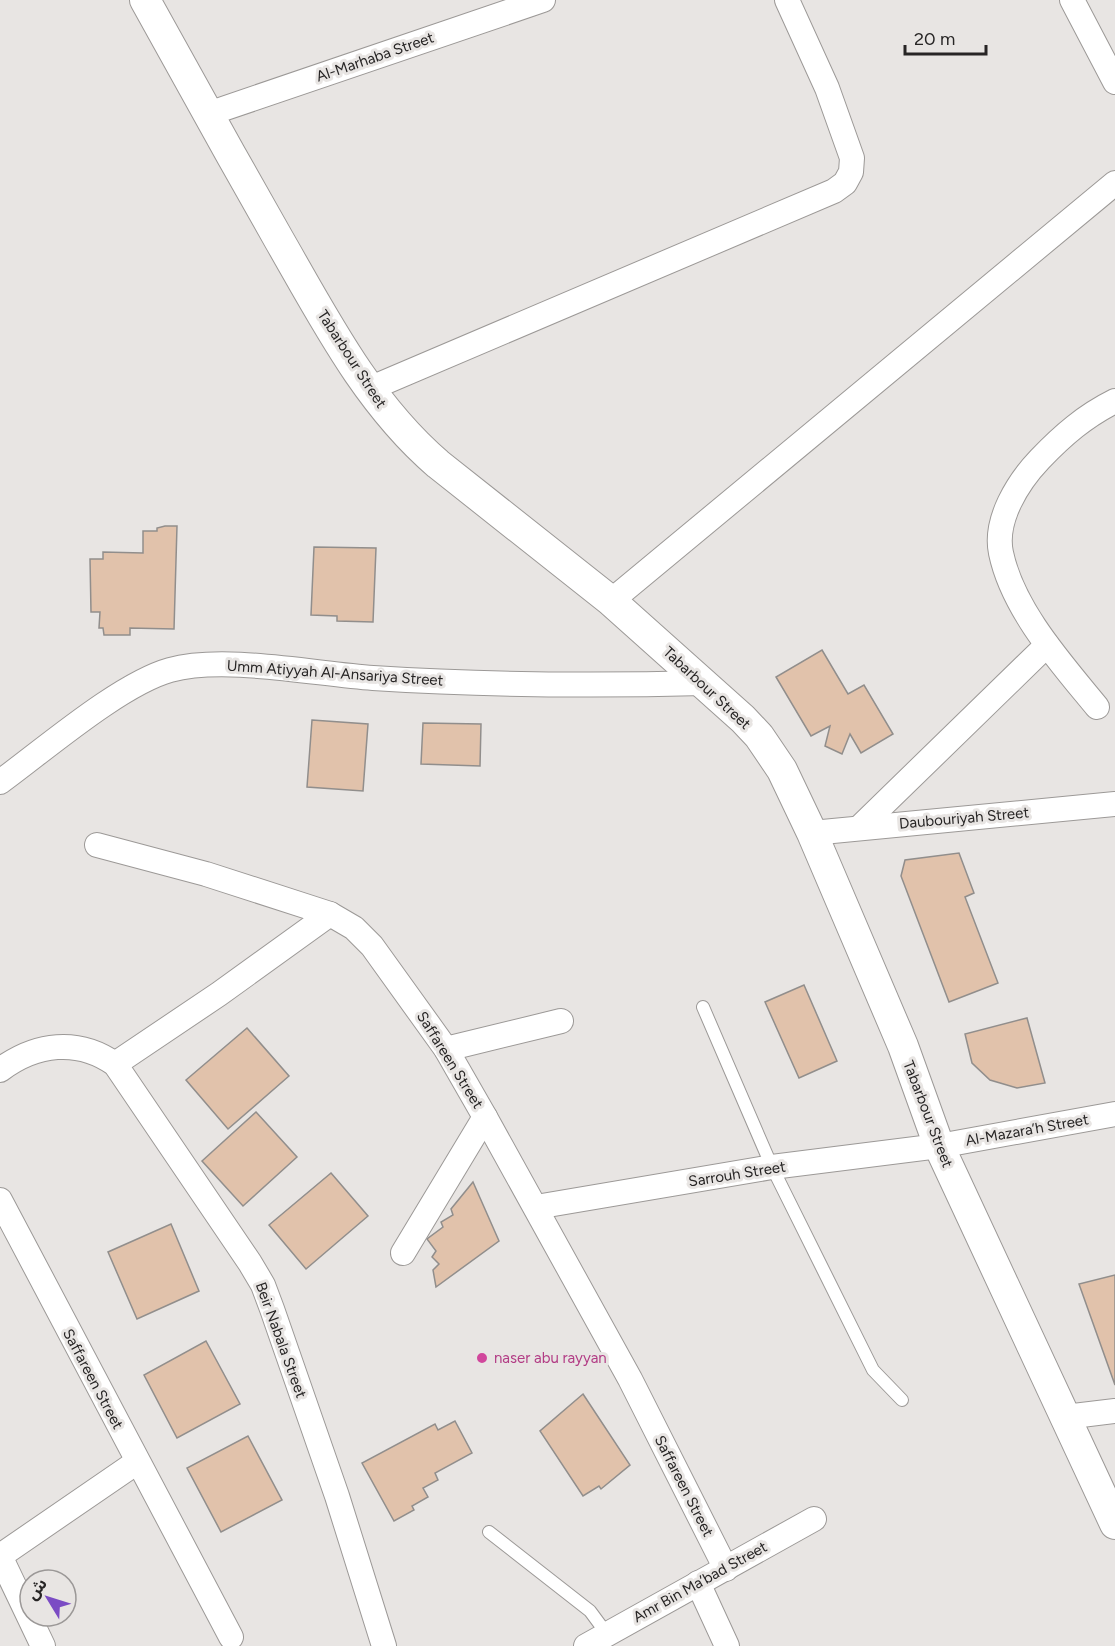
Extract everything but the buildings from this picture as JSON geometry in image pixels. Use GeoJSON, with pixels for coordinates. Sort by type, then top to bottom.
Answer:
{"type":"FeatureCollection","features":[{"type":"Feature","properties":{"kind":"street","name":"Tabarbour Street"},"geometry":{"type":"LineString","coordinates":[[145,0],[207,114],[311,295],[369,389],[416,445],[430,458],[611,601],[704,683],[759,736],[782,770],[812,833],[903,1046],[939,1146],[1115,1524]]}},
{"type":"Feature","properties":{"kind":"street","name":"Al-Marhaba Street"},"geometry":{"type":"LineString","coordinates":[[207,114],[543,0]]}},
{"type":"Feature","properties":{"kind":"street"},"geometry":{"type":"LineString","coordinates":[[369,389],[746,230],[834,191],[845,183],[851,172],[852,158],[827,88],[787,0]]}},
{"type":"Feature","properties":{"kind":"street"},"geometry":{"type":"LineString","coordinates":[[1072,0],[1115,82]]}},
{"type":"Feature","properties":{"kind":"street"},"geometry":{"type":"LineString","coordinates":[[611,601],[1115,183]]}},
{"type":"Feature","properties":{"kind":"street"},"geometry":{"type":"LineString","coordinates":[[1097,707],[1047,645],[1014,588],[1001,552],[1004,519],[1022,478],[1066,432],[1092,412],[1115,401]]}},
{"type":"Feature","properties":{"kind":"street"},"geometry":{"type":"LineString","coordinates":[[860,827],[1047,645]]}},
{"type":"Feature","properties":{"kind":"street","name":"Umm Atiyyah Al-Ansariya Street"},"geometry":{"type":"LineString","coordinates":[[0,782],[114,698],[168,671],[190,666],[218,665],[373,678],[597,686],[704,683]]}},
{"type":"Feature","properties":{"kind":"street","name":"Daubouriyah Street"},"geometry":{"type":"LineString","coordinates":[[812,833],[1115,804]]}},
{"type":"Feature","properties":{"kind":"street","name":"Saffareen Street"},"geometry":{"type":"LineString","coordinates":[[97,845],[206,874],[330,914],[354,928],[372,945],[446,1049],[485,1117],[630,1379],[726,1569]]}},
{"type":"Feature","properties":{"kind":"street"},"geometry":{"type":"LineString","coordinates":[[0,1070],[24,1055],[63,1047],[88,1048],[116,1064],[330,914]]}},
{"type":"Feature","properties":{"kind":"street"},"geometry":{"type":"LineString","coordinates":[[446,1049],[561,1021]]}},
{"type":"Feature","properties":{"kind":"street","name":"Beir Nabala Street"},"geometry":{"type":"LineString","coordinates":[[116,1064],[263,1285],[337,1496],[384,1646]]}},
{"type":"Feature","properties":{"kind":"street","name":"Al-Mazara’h Street"},"geometry":{"type":"LineString","coordinates":[[939,1146],[1115,1114]]}},
{"type":"Feature","properties":{"kind":"street"},"geometry":{"type":"LineString","coordinates":[[403,1253],[485,1117]]}},
{"type":"Feature","properties":{"kind":"street","name":"Sarrouh Street"},"geometry":{"type":"LineString","coordinates":[[536,1207],[772,1167],[939,1146]]}},
{"type":"Feature","properties":{"kind":"street","name":"Saffareen Street"},"geometry":{"type":"LineString","coordinates":[[0,1200],[231,1637]]}},
{"type":"Feature","properties":{"kind":"street"},"geometry":{"type":"LineString","coordinates":[[1065,1417],[1115,1411]]}},
{"type":"Feature","properties":{"kind":"street"},"geometry":{"type":"LineString","coordinates":[[43,1646],[0,1556],[137,1462]]}},
{"type":"Feature","properties":{"kind":"street","name":"Amr Bin Ma’bad Street"},"geometry":{"type":"LineString","coordinates":[[586,1646],[814,1519]]}},
{"type":"Feature","properties":{"kind":"street"},"geometry":{"type":"LineString","coordinates":[[698,1583],[727,1646]]}},
{"type":"Feature","properties":{"kind":"lane"},"geometry":{"type":"LineString","coordinates":[[703,1007],[772,1167],[873,1370],[902,1400]]}},
{"type":"Feature","properties":{"kind":"lane"},"geometry":{"type":"LineString","coordinates":[[489,1532],[590,1611],[607,1634]]}},
{"type":"Feature","properties":{"kind":"place","name":"naser abu rayyan"},"geometry":{"type":"Point","coordinates":[482,1358]}}]}
